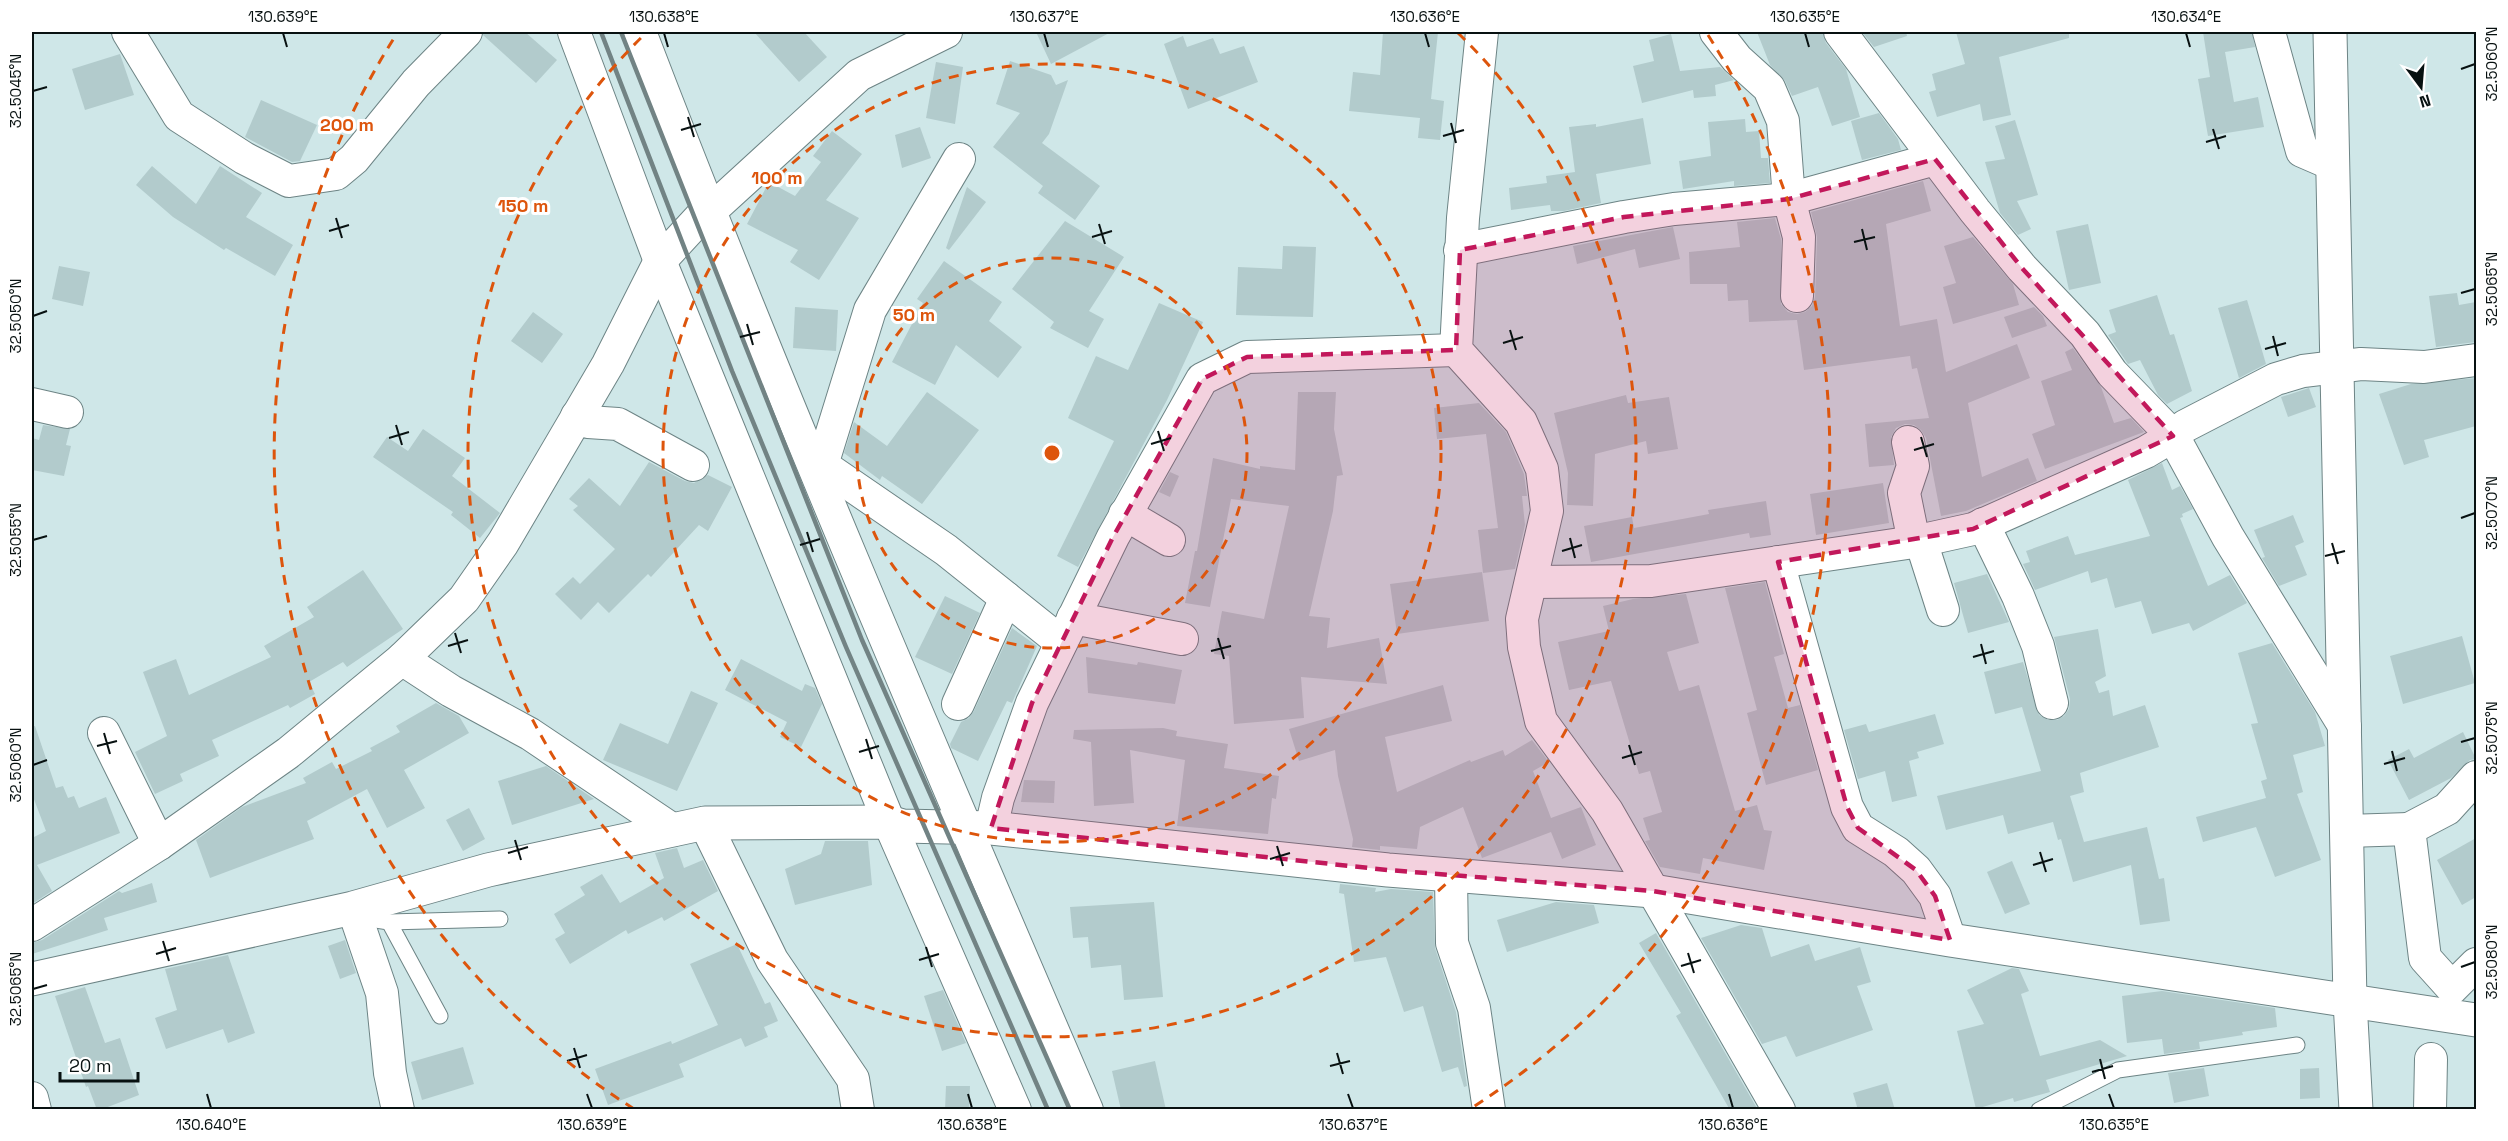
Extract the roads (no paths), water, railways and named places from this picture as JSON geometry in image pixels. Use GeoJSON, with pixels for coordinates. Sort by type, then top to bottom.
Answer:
{"type":"FeatureCollection","features":[{"type":"Feature","properties":{"kind":"street"},"geometry":{"type":"LineString","coordinates":[[128,32],[179,116],[244,158],[289,181],[336,174],[354,159],[416,83],[466,32]]}},
{"type":"Feature","properties":{"kind":"street"},"geometry":{"type":"LineString","coordinates":[[574,32],[660,261],[889,822],[1015,1110]]}},
{"type":"Feature","properties":{"kind":"street"},"geometry":{"type":"LineString","coordinates":[[640,32],[708,209],[833,518],[978,828],[1086,1110]]}},
{"type":"Feature","properties":{"kind":"street"},"geometry":{"type":"LineString","coordinates":[[32,925],[159,844],[288,753],[402,659],[464,599],[595,420],[608,364],[660,261],[708,209],[719,203],[795,136],[859,75],[946,32]]}},
{"type":"Feature","properties":{"kind":"street"},"geometry":{"type":"LineString","coordinates":[[1482,32],[1460,250],[1456,350],[1521,422],[1542,469],[1547,511],[1522,619],[1524,647],[1541,721],[1607,811],[1779,1110]]}},
{"type":"Feature","properties":{"kind":"street"},"geometry":{"type":"LineString","coordinates":[[1716,32],[1737,59],[1769,88],[1783,121],[1789,199],[1799,237],[1797,296]]}},
{"type":"Feature","properties":{"kind":"street"},"geometry":{"type":"LineString","coordinates":[[1840,32],[1935,159],[2022,268],[2085,334],[2112,373],[2173,436],[2228,537],[2345,727]]}},
{"type":"Feature","properties":{"kind":"street"},"geometry":{"type":"LineString","coordinates":[[2269,32],[2302,151],[2332,164]]}},
{"type":"Feature","properties":{"kind":"street"},"geometry":{"type":"LineString","coordinates":[[2330,32],[2350,1001],[2356,1110]]}},
{"type":"Feature","properties":{"kind":"street"},"geometry":{"type":"LineString","coordinates":[[959,159],[870,310],[822,465],[946,550],[1006,598],[1067,630],[1182,639]]}},
{"type":"Feature","properties":{"kind":"street"},"geometry":{"type":"LineString","coordinates":[[1460,250],[1624,216],[1674,209],[1789,199],[1935,159]]}},
{"type":"Feature","properties":{"kind":"street"},"geometry":{"type":"LineString","coordinates":[[978,828],[998,798],[1032,703],[1067,630],[1125,514],[1202,379],[1247,357],[1456,350]]}},
{"type":"Feature","properties":{"kind":"street"},"geometry":{"type":"LineString","coordinates":[[1531,582],[1652,581],[1917,542],[1983,524],[2146,452],[2185,426],[2276,379],[2337,366],[2361,364],[2424,367],[2476,360]]}},
{"type":"Feature","properties":{"kind":"street"},"geometry":{"type":"LineString","coordinates":[[32,404],[67,412]]}},
{"type":"Feature","properties":{"kind":"street"},"geometry":{"type":"LineString","coordinates":[[595,420],[693,465]]}},
{"type":"Feature","properties":{"kind":"street"},"geometry":{"type":"LineString","coordinates":[[1908,442],[1913,466],[1904,493],[1917,542],[1943,610]]}},
{"type":"Feature","properties":{"kind":"street"},"geometry":{"type":"LineString","coordinates":[[1125,514],[1170,540]]}},
{"type":"Feature","properties":{"kind":"street"},"geometry":{"type":"LineString","coordinates":[[1983,524],[2018,596],[2034,636],[2052,703]]}},
{"type":"Feature","properties":{"kind":"street"},"geometry":{"type":"LineString","coordinates":[[1778,562],[1847,807],[1858,828],[1896,852],[1916,870],[1935,896],[1950,940]]}},
{"type":"Feature","properties":{"kind":"street"},"geometry":{"type":"LineString","coordinates":[[958,705],[1006,598]]}},
{"type":"Feature","properties":{"kind":"street"},"geometry":{"type":"LineString","coordinates":[[402,659],[451,691],[530,734],[673,830]]}},
{"type":"Feature","properties":{"kind":"street"},"geometry":{"type":"LineString","coordinates":[[104,733],[159,844]]}},
{"type":"Feature","properties":{"kind":"street"},"geometry":{"type":"LineString","coordinates":[[2347,831],[2409,829],[2447,809],[2476,777]]}},
{"type":"Feature","properties":{"kind":"street"},"geometry":{"type":"LineString","coordinates":[[32,979],[355,912],[488,870],[705,823],[889,822],[903,826],[978,828],[1451,876],[1653,891],[1950,940],[2476,1020]]}},
{"type":"Feature","properties":{"kind":"street"},"geometry":{"type":"LineString","coordinates":[[705,823],[772,960],[853,1079],[858,1110]]}},
{"type":"Feature","properties":{"kind":"street"},"geometry":{"type":"LineString","coordinates":[[2409,829],[2426,958],[2452,988],[2476,964]]}},
{"type":"Feature","properties":{"kind":"street"},"geometry":{"type":"LineString","coordinates":[[1451,876],[1452,943],[1474,1008],[1489,1110]]}},
{"type":"Feature","properties":{"kind":"street"},"geometry":{"type":"LineString","coordinates":[[355,912],[382,993],[390,1073],[398,1110]]}},
{"type":"Feature","properties":{"kind":"street"},"geometry":{"type":"LineString","coordinates":[[2430,1110],[2431,1059]]}},
{"type":"Feature","properties":{"kind":"street"},"geometry":{"type":"LineString","coordinates":[[989,1110],[996,1068]]}},
{"type":"Feature","properties":{"kind":"street"},"geometry":{"type":"LineString","coordinates":[[32,1098],[36,1110]]}},
{"type":"Feature","properties":{"kind":"lane"},"geometry":{"type":"LineString","coordinates":[[355,912],[389,922],[500,919]]}},
{"type":"Feature","properties":{"kind":"lane"},"geometry":{"type":"LineString","coordinates":[[389,922],[440,1016]]}},
{"type":"Feature","properties":{"kind":"lane"},"geometry":{"type":"LineString","coordinates":[[2039,1110],[2118,1070],[2297,1045]]}},
{"type":"Feature","properties":{"kind":"railway"},"geometry":{"type":"LineString","coordinates":[[601,32],[732,371],[846,647],[1048,1110]]}},
{"type":"Feature","properties":{"kind":"railway"},"geometry":{"type":"LineString","coordinates":[[621,32],[862,640],[1070,1110]]}}]}
